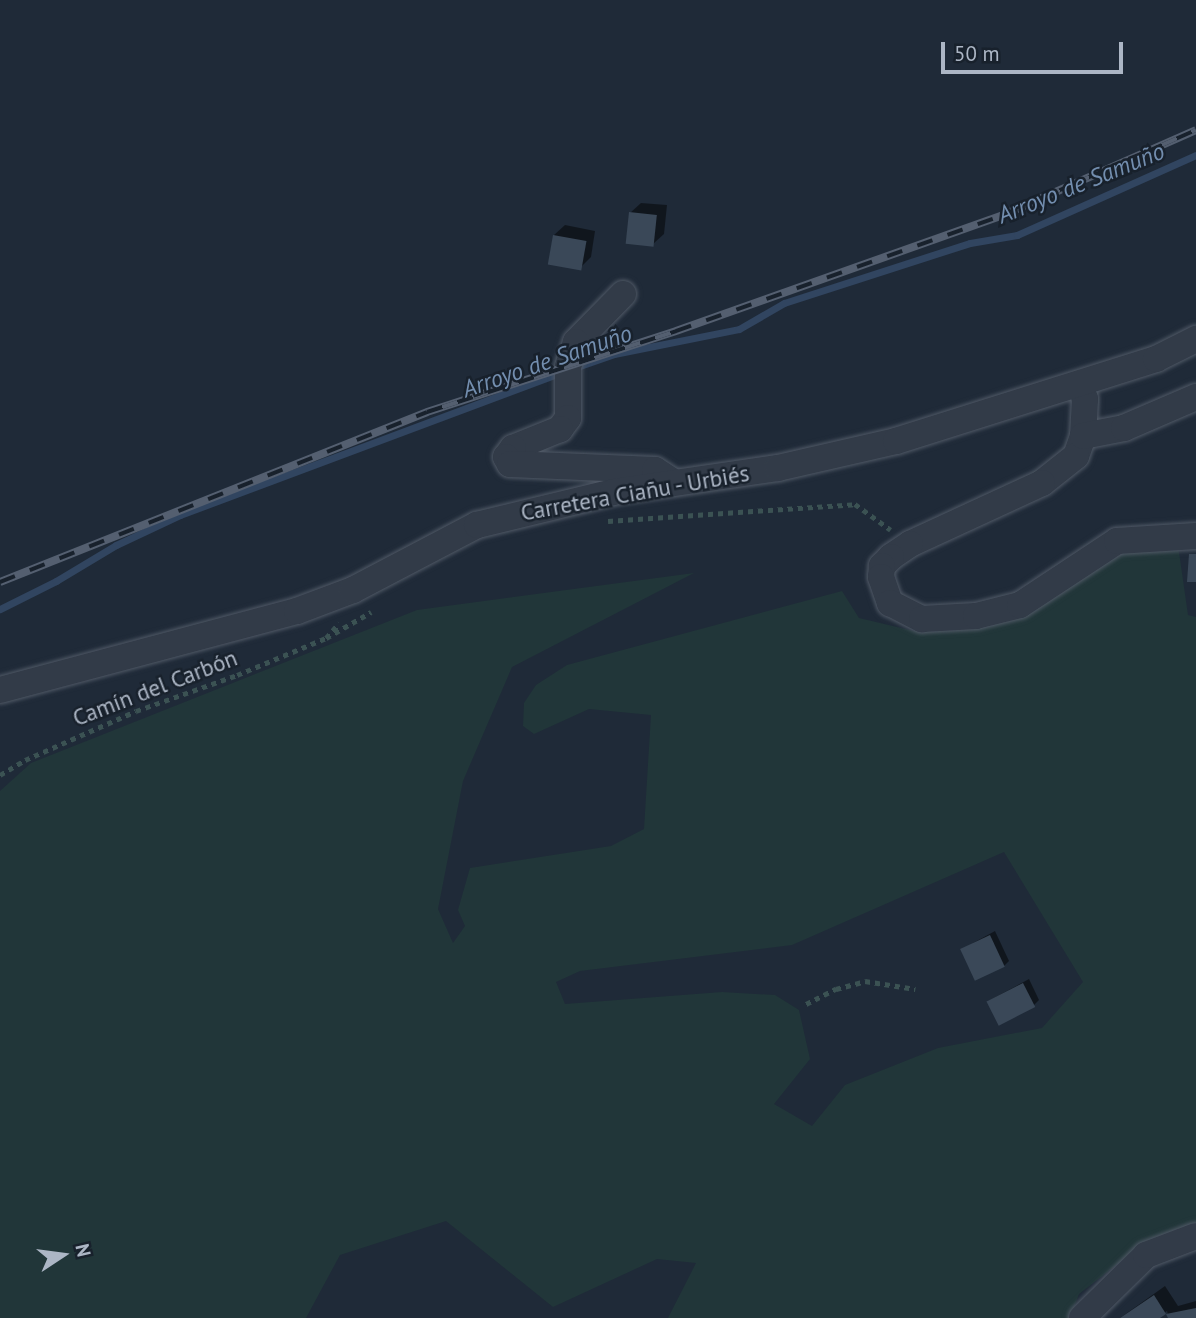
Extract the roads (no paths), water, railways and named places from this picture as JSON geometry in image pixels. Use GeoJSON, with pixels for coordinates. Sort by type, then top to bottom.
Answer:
{"type":"FeatureCollection","features":[{"type":"Feature","properties":{"kind":"street"},"geometry":{"type":"LineString","coordinates":[[623,294],[576,342],[568,377],[568,418],[560,429],[513,448],[506,457],[510,464],[655,470],[674,482]]}},
{"type":"Feature","properties":{"kind":"street","name":"Carretera Ciañu - Urbiés"},"geometry":{"type":"LineString","coordinates":[[0,690],[263,621],[353,590],[477,525],[612,492],[778,468],[896,441],[1156,359],[1196,339]]}},
{"type":"Feature","properties":{"kind":"street"},"geometry":{"type":"LineString","coordinates":[[1080,384],[1085,399],[1083,436],[1076,456],[1042,483],[910,544],[882,566],[881,577],[890,603],[922,619],[976,615],[1020,606],[1117,541],[1196,536]]}},
{"type":"Feature","properties":{"kind":"street"},"geometry":{"type":"LineString","coordinates":[[1083,436],[1124,428],[1196,397]]}},
{"type":"Feature","properties":{"kind":"street"},"geometry":{"type":"LineString","coordinates":[[1082,1318],[1146,1255],[1196,1236]]}},
{"type":"Feature","properties":{"kind":"waterway","name":"Arroyo de Samuño"},"geometry":{"type":"LineString","coordinates":[[574,368],[614,354],[739,329],[784,303],[970,243],[1017,235],[1196,155]]}},
{"type":"Feature","properties":{"kind":"waterway","name":"Arroyo de Samuño"},"geometry":{"type":"LineString","coordinates":[[0,609],[56,581],[116,545],[180,515],[563,372]]}},
{"type":"Feature","properties":{"kind":"railway"},"geometry":{"type":"LineString","coordinates":[[0,582],[427,412],[676,331],[1001,216],[1196,130]]}}]}
